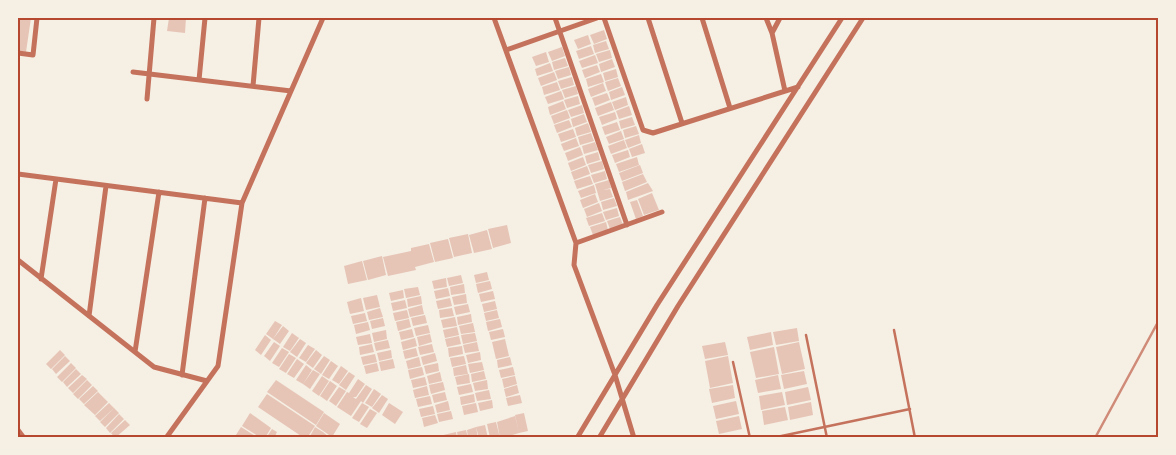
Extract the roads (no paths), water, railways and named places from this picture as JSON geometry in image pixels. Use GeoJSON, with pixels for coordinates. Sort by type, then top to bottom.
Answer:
{"type":"FeatureCollection","features":[{"type":"Feature","properties":{"kind":"street"},"geometry":{"type":"LineString","coordinates":[[18,53],[33,55],[37,18]]}},
{"type":"Feature","properties":{"kind":"street"},"geometry":{"type":"LineString","coordinates":[[147,99],[154,18]]}},
{"type":"Feature","properties":{"kind":"street"},"geometry":{"type":"LineString","coordinates":[[199,80],[205,18]]}},
{"type":"Feature","properties":{"kind":"street"},"geometry":{"type":"LineString","coordinates":[[254,86],[259,18]]}},
{"type":"Feature","properties":{"kind":"street"},"geometry":{"type":"LineString","coordinates":[[166,438],[218,366],[242,203],[323,18]]}},
{"type":"Feature","properties":{"kind":"street"},"geometry":{"type":"LineString","coordinates":[[494,18],[576,243],[574,265],[615,375],[634,438]]}},
{"type":"Feature","properties":{"kind":"street"},"geometry":{"type":"LineString","coordinates":[[555,18],[627,225]]}},
{"type":"Feature","properties":{"kind":"street"},"geometry":{"type":"LineString","coordinates":[[506,50],[597,18]]}},
{"type":"Feature","properties":{"kind":"street"},"geometry":{"type":"LineString","coordinates":[[604,18],[643,130],[653,133],[798,87]]}},
{"type":"Feature","properties":{"kind":"street"},"geometry":{"type":"LineString","coordinates":[[648,18],[682,123]]}},
{"type":"Feature","properties":{"kind":"street"},"geometry":{"type":"LineString","coordinates":[[702,18],[730,108]]}},
{"type":"Feature","properties":{"kind":"street"},"geometry":{"type":"LineString","coordinates":[[766,18],[772,33],[786,91]]}},
{"type":"Feature","properties":{"kind":"street"},"geometry":{"type":"LineString","coordinates":[[772,33],[780,18]]}},
{"type":"Feature","properties":{"kind":"street"},"geometry":{"type":"LineString","coordinates":[[577,438],[657,305],[842,18]]}},
{"type":"Feature","properties":{"kind":"street"},"geometry":{"type":"LineString","coordinates":[[599,438],[678,306],[862,18]]}},
{"type":"Feature","properties":{"kind":"street"},"geometry":{"type":"LineString","coordinates":[[133,72],[291,91]]}},
{"type":"Feature","properties":{"kind":"street"},"geometry":{"type":"LineString","coordinates":[[18,174],[242,203]]}},
{"type":"Feature","properties":{"kind":"street"},"geometry":{"type":"LineString","coordinates":[[41,279],[56,179]]}},
{"type":"Feature","properties":{"kind":"street"},"geometry":{"type":"LineString","coordinates":[[89,316],[106,186]]}},
{"type":"Feature","properties":{"kind":"street"},"geometry":{"type":"LineString","coordinates":[[135,352],[159,192]]}},
{"type":"Feature","properties":{"kind":"street"},"geometry":{"type":"LineString","coordinates":[[182,374],[205,198]]}},
{"type":"Feature","properties":{"kind":"street"},"geometry":{"type":"LineString","coordinates":[[576,243],[662,212]]}},
{"type":"Feature","properties":{"kind":"street"},"geometry":{"type":"LineString","coordinates":[[18,260],[154,367],[207,381]]}},
{"type":"Feature","properties":{"kind":"street"},"geometry":{"type":"LineString","coordinates":[[18,430],[24,438]]}},
{"type":"Feature","properties":{"kind":"lane"},"geometry":{"type":"LineString","coordinates":[[894,330],[915,438]]}},
{"type":"Feature","properties":{"kind":"lane"},"geometry":{"type":"LineString","coordinates":[[806,335],[826,438]]}},
{"type":"Feature","properties":{"kind":"lane"},"geometry":{"type":"LineString","coordinates":[[733,362],[750,438]]}},
{"type":"Feature","properties":{"kind":"lane"},"geometry":{"type":"LineString","coordinates":[[772,438],[910,408]]}},
{"type":"Feature","properties":{"kind":"railway"},"geometry":{"type":"LineString","coordinates":[[1095,438],[1158,322]]}}]}
